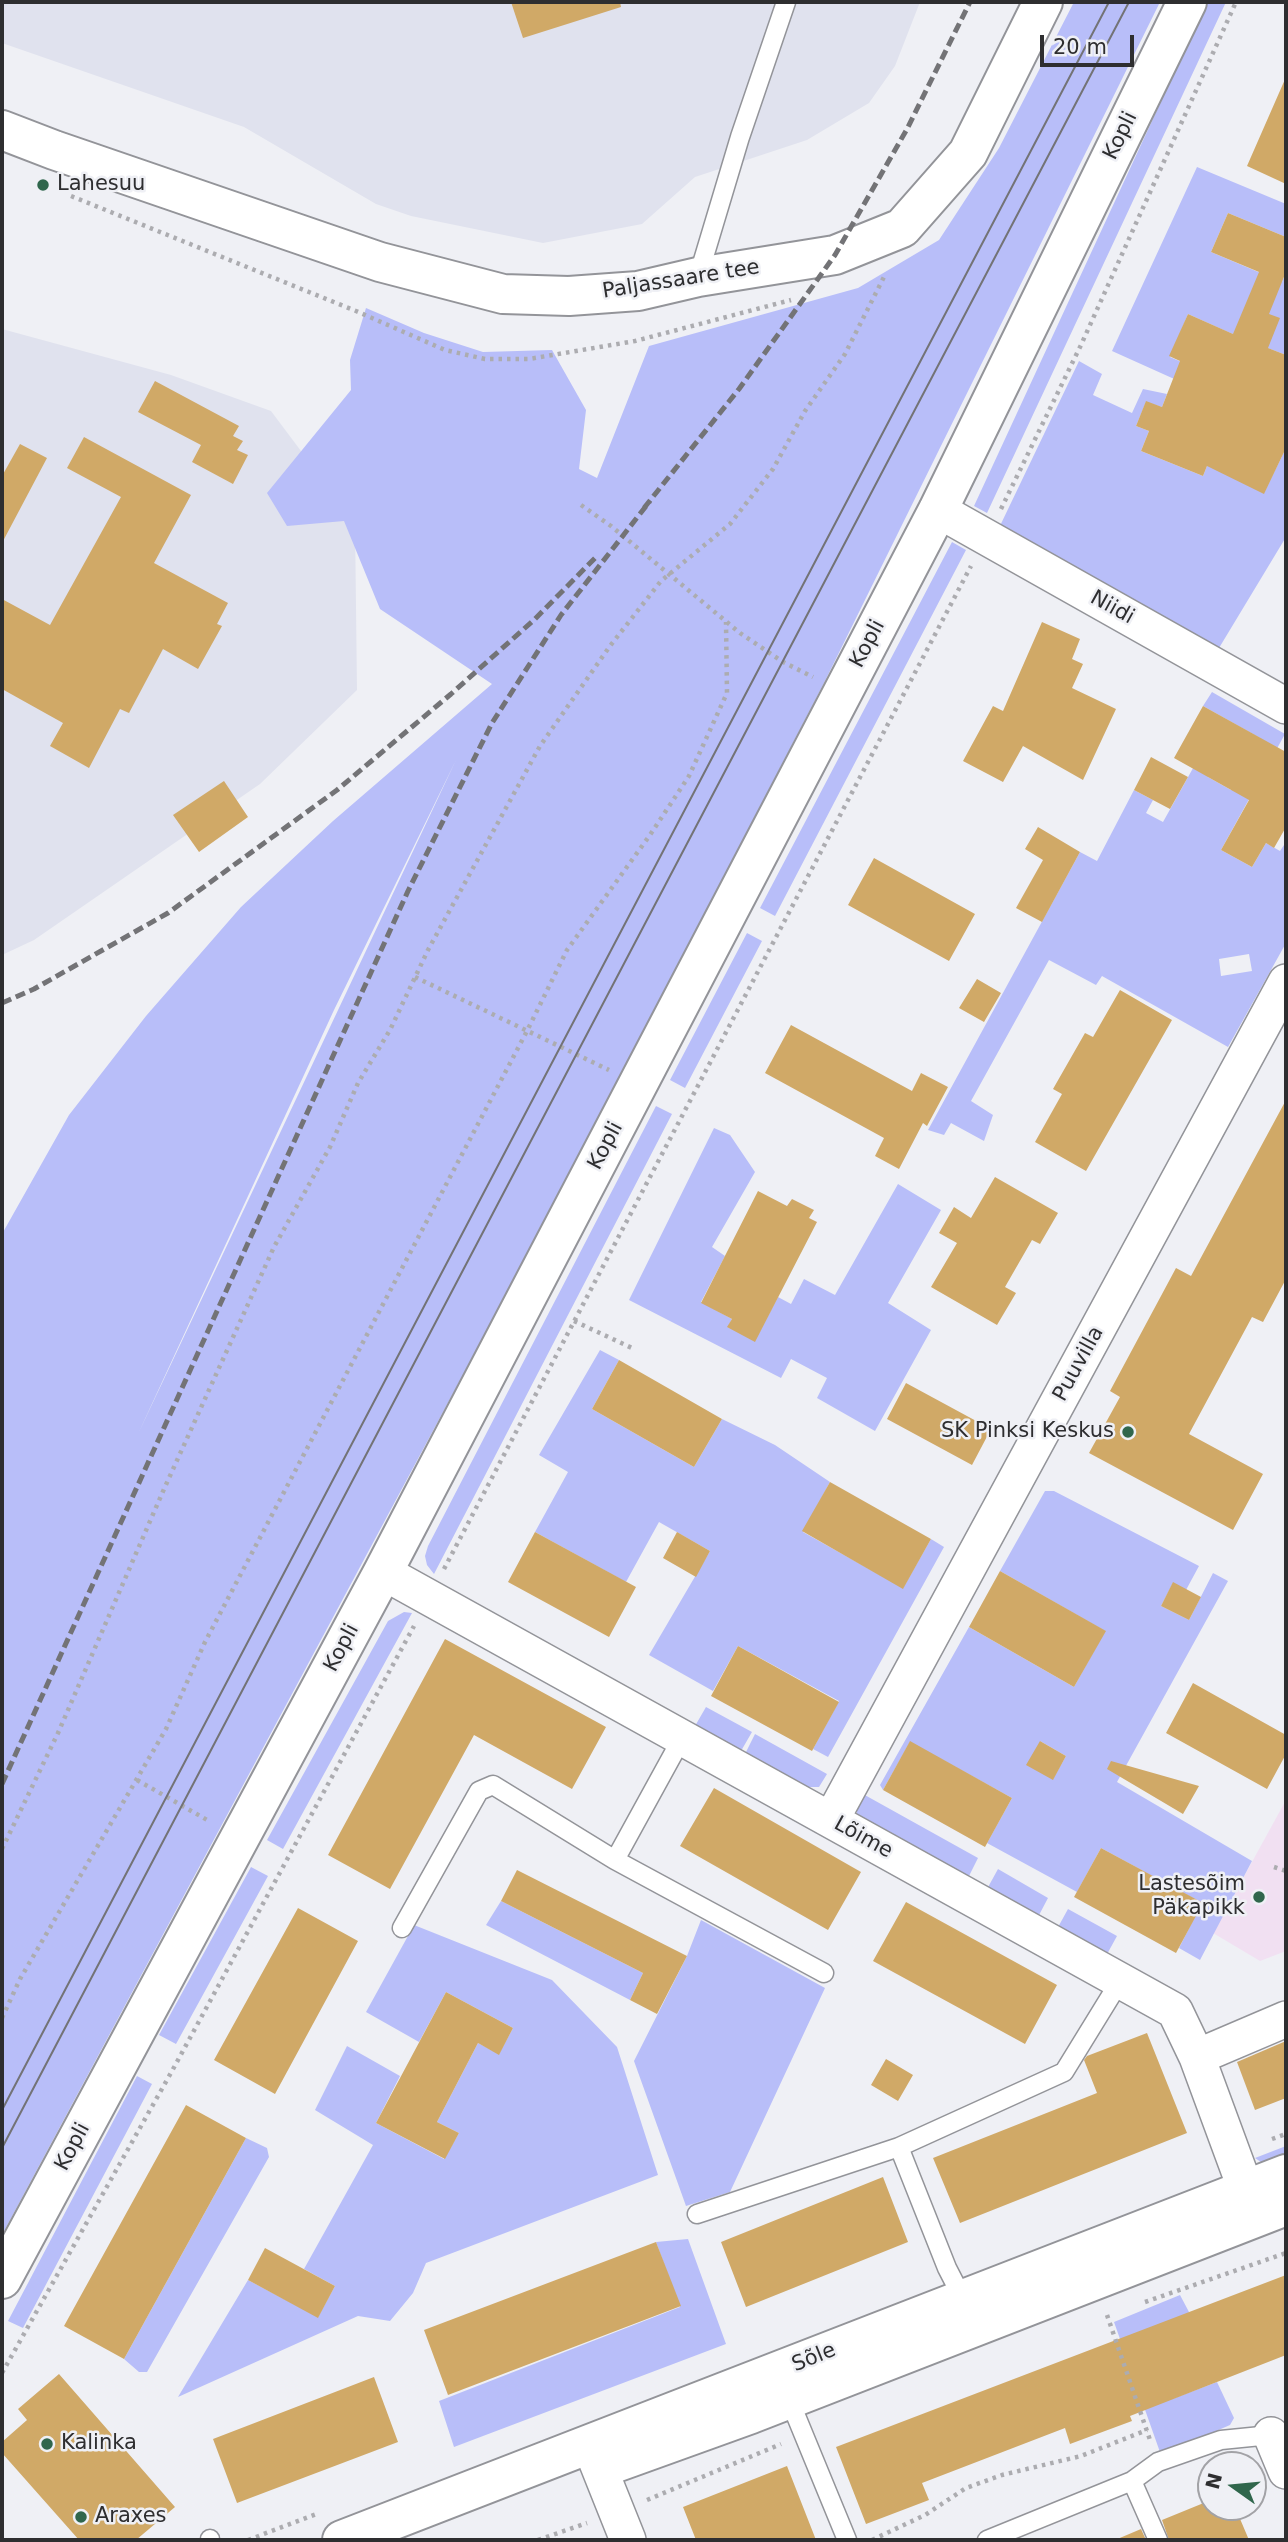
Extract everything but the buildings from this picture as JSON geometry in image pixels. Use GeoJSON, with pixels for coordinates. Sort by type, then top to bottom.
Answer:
{"type":"FeatureCollection","features":[{"type":"Feature","properties":{"kind":"street","name":"Paljassaare tee"},"geometry":{"type":"LineString","coordinates":[[2,130],[67,155],[380,262],[503,293],[569,296],[638,291],[698,277],[835,255],[902,228],[968,153],[1043,2]]}},
{"type":"Feature","properties":{"kind":"street","name":"Kopli"},"geometry":{"type":"LineString","coordinates":[[2,2279],[383,1572],[938,510],[1187,2]]}},
{"type":"Feature","properties":{"kind":"street","name":"Niidi"},"geometry":{"type":"LineString","coordinates":[[938,510],[1286,706]]}},
{"type":"Feature","properties":{"kind":"street","name":"Puuvilla"},"geometry":{"type":"LineString","coordinates":[[831,1820],[1286,982]]}},
{"type":"Feature","properties":{"kind":"street","name":"Lõime"},"geometry":{"type":"LineString","coordinates":[[383,1572],[1175,2011],[1263,2204]]}},
{"type":"Feature","properties":{"kind":"street"},"geometry":{"type":"LineString","coordinates":[[1197,2057],[1286,2019]]}},
{"type":"Feature","properties":{"kind":"street","name":"Sõle"},"geometry":{"type":"LineString","coordinates":[[414,2540],[595,2457],[968,2313],[1263,2204],[1286,2174]]}},
{"type":"Feature","properties":{"kind":"street","name":"Sõle"},"geometry":{"type":"LineString","coordinates":[[342,2540],[595,2457],[789,2399],[968,2313]]}},
{"type":"Feature","properties":{"kind":"street"},"geometry":{"type":"LineString","coordinates":[[1271,2435],[1286,2471]]}},
{"type":"Feature","properties":{"kind":"street"},"geometry":{"type":"LineString","coordinates":[[595,2457],[623,2526]]}},
{"type":"Feature","properties":{"kind":"lane"},"geometry":{"type":"LineString","coordinates":[[698,277],[740,137],[786,2]]}},
{"type":"Feature","properties":{"kind":"lane"},"geometry":{"type":"LineString","coordinates":[[615,1860],[682,1738]]}},
{"type":"Feature","properties":{"kind":"lane"},"geometry":{"type":"LineString","coordinates":[[402,1928],[479,1791],[493,1785],[615,1860],[824,1973]]}},
{"type":"Feature","properties":{"kind":"lane"},"geometry":{"type":"LineString","coordinates":[[696,2214],[899,2147],[1064,2072],[1120,1981]]}},
{"type":"Feature","properties":{"kind":"lane"},"geometry":{"type":"LineString","coordinates":[[899,2147],[947,2268],[968,2313]]}},
{"type":"Feature","properties":{"kind":"lane"},"geometry":{"type":"LineString","coordinates":[[789,2399],[847,2540]]}},
{"type":"Feature","properties":{"kind":"lane"},"geometry":{"type":"LineString","coordinates":[[988,2540],[1132,2481],[1158,2462],[1221,2440],[1271,2435]]}},
{"type":"Feature","properties":{"kind":"lane"},"geometry":{"type":"LineString","coordinates":[[1132,2481],[1158,2540]]}},
{"type":"Feature","properties":{"kind":"path"},"geometry":{"type":"LineString","coordinates":[[825,846],[1010,492],[1081,345],[1236,2]]}},
{"type":"Feature","properties":{"kind":"path"},"geometry":{"type":"LineString","coordinates":[[2,1849],[58,1733],[164,1489],[274,1247],[330,1147],[358,1083],[390,1030],[415,977],[540,746],[610,646],[661,582],[730,524],[773,469],[805,411],[845,354],[890,264],[902,228]]}},
{"type":"Feature","properties":{"kind":"path"},"geometry":{"type":"LineString","coordinates":[[581,505],[783,663],[842,693]]}},
{"type":"Feature","properties":{"kind":"path"},"geometry":{"type":"LineString","coordinates":[[2,2018],[20,1979],[166,1729],[205,1642],[527,1031],[567,950],[689,776],[727,693],[726,621]]}},
{"type":"Feature","properties":{"kind":"path"},"geometry":{"type":"LineString","coordinates":[[415,977],[638,1085]]}},
{"type":"Feature","properties":{"kind":"path"},"geometry":{"type":"LineString","coordinates":[[575,1321],[632,1348]]}},
{"type":"Feature","properties":{"kind":"path"},"geometry":{"type":"LineString","coordinates":[[137,1780],[239,1839]]}},
{"type":"Feature","properties":{"kind":"path"},"geometry":{"type":"LineString","coordinates":[[1275,1867],[1286,1871]]}},
{"type":"Feature","properties":{"kind":"path"},"geometry":{"type":"LineString","coordinates":[[1132,2306],[1286,2253]]}},
{"type":"Feature","properties":{"kind":"path"},"geometry":{"type":"LineString","coordinates":[[1094,2320],[1119,2310]]}},
{"type":"Feature","properties":{"kind":"path"},"geometry":{"type":"LineString","coordinates":[[1107,2315],[1158,2462]]}},
{"type":"Feature","properties":{"kind":"path"},"geometry":{"type":"LineString","coordinates":[[872,2540],[925,2515],[966,2488],[1002,2475],[1082,2456],[1147,2430]]}},
{"type":"Feature","properties":{"kind":"path"},"geometry":{"type":"LineString","coordinates":[[538,2540],[623,2526],[804,2434]]}},
{"type":"Feature","properties":{"kind":"shaded area"},"geometry":{"type":"Polygon","coordinates":[[[2,2],[920,2],[895,66],[869,103],[807,140],[695,177],[642,224],[543,243],[411,216],[376,204],[244,127],[2,43],[2,2]]]}},
{"type":"Feature","properties":{"kind":"shaded area"},"geometry":{"type":"Polygon","coordinates":[[[1074,2],[1160,2],[824,683],[547,1218],[2,2235],[2,1234],[69,1115],[146,1016],[241,907],[333,821],[492,684],[380,609],[344,521],[287,526],[267,493],[351,390],[350,360],[366,308],[424,333],[483,352],[552,350],[586,410],[579,469],[597,478],[649,346],[858,288],[939,240],[999,148],[1074,2]],[[456,760],[334,1010],[138,1434],[456,760]]]}},
{"type":"Feature","properties":{"kind":"shaded area"},"geometry":{"type":"Polygon","coordinates":[[[1207,2],[1226,2],[987,513],[974,506],[1207,2]]]}},
{"type":"Feature","properties":{"kind":"shaded area"},"geometry":{"type":"Polygon","coordinates":[[[1197,167],[1286,204],[1286,237],[1228,213],[1211,252],[1282,282],[1286,272],[1286,355],[1265,347],[1232,405],[1112,351],[1197,167]],[[1188,314],[1170,357],[1219,378],[1237,336],[1188,314]]]}},
{"type":"Feature","properties":{"kind":"shaded area"},"geometry":{"type":"Polygon","coordinates":[[[2,329],[171,375],[271,411],[355,523],[357,690],[260,784],[34,940],[2,955],[2,329]]]}},
{"type":"Feature","properties":{"kind":"shaded area"},"geometry":{"type":"Polygon","coordinates":[[[1079,361],[1102,374],[1093,395],[1132,413],[1143,389],[1167,394],[1162,407],[1146,402],[1136,426],[1149,431],[1141,451],[1203,476],[1217,441],[1264,493],[1286,448],[1286,537],[1219,648],[1189,635],[998,530],[1079,361]]]}},
{"type":"Feature","properties":{"kind":"shaded area"},"geometry":{"type":"Polygon","coordinates":[[[952,542],[966,550],[775,916],[760,908],[952,542]]]}},
{"type":"Feature","properties":{"kind":"shaded area"},"geometry":{"type":"Polygon","coordinates":[[[1212,692],[1285,734],[1221,850],[1252,867],[1266,843],[1280,851],[1286,842],[1286,943],[1228,1047],[1102,976],[1096,985],[1049,960],[971,1101],[993,1115],[984,1141],[951,1123],[944,1135],[928,1130],[1080,852],[1097,861],[1134,790],[1153,800],[1146,813],[1163,822],[1202,752],[1208,777],[1231,790],[1260,738],[1203,706],[1212,692]],[[1249,954],[1219,959],[1221,976],[1252,971],[1249,954]]]}},
{"type":"Feature","properties":{"kind":"shaded area"},"geometry":{"type":"Polygon","coordinates":[[[747,933],[762,941],[685,1088],[670,1080],[747,933]]]}},
{"type":"Feature","properties":{"kind":"shaded area"},"geometry":{"type":"Polygon","coordinates":[[[656,1106],[672,1114],[434,1574],[427,1565],[425,1556],[428,1546],[656,1106]]]}},
{"type":"Feature","properties":{"kind":"shaded area"},"geometry":{"type":"Polygon","coordinates":[[[714,1128],[730,1135],[755,1172],[712,1247],[725,1256],[701,1302],[732,1319],[728,1327],[759,1333],[778,1297],[791,1304],[804,1279],[835,1295],[898,1184],[941,1210],[888,1303],[931,1330],[875,1431],[817,1398],[827,1378],[791,1359],[781,1378],[629,1300],[714,1128]]]}},
{"type":"Feature","properties":{"kind":"shaded area"},"geometry":{"type":"Polygon","coordinates":[[[600,1350],[619,1360],[592,1409],[694,1467],[722,1419],[775,1445],[830,1482],[803,1532],[903,1588],[931,1539],[944,1547],[828,1757],[813,1749],[839,1701],[738,1646],[713,1691],[649,1655],[710,1551],[659,1522],[626,1582],[535,1532],[568,1472],[539,1455],[600,1350]]]}},
{"type":"Feature","properties":{"kind":"shaded area"},"geometry":{"type":"Polygon","coordinates":[[[1045,1491],[1054,1491],[1199,1566],[1186,1590],[1173,1583],[1161,1606],[1189,1620],[1213,1573],[1228,1581],[1117,1782],[1252,1861],[1200,1960],[1179,1948],[1202,1903],[1101,1848],[1077,1892],[987,1843],[1012,1798],[910,1742],[883,1790],[880,1785],[969,1627],[1074,1687],[1105,1631],[1000,1571],[1045,1491]],[[1040,1741],[1053,1779],[1066,1756],[1040,1741]]]}},
{"type":"Feature","properties":{"kind":"shaded area"},"geometry":{"type":"Polygon","coordinates":[[[404,1612],[412,1613],[283,1849],[267,1840],[388,1621],[404,1612]]]}},
{"type":"Feature","properties":{"kind":"shaded area"},"geometry":{"type":"Polygon","coordinates":[[[706,1707],[752,1732],[741,1751],[695,1726],[706,1707]]]}},
{"type":"Feature","properties":{"kind":"shaded area"},"geometry":{"type":"Polygon","coordinates":[[[755,1734],[827,1774],[819,1787],[804,1787],[745,1754],[755,1734]]]}},
{"type":"Feature","properties":{"kind":"shaded area"},"geometry":{"type":"Polygon","coordinates":[[[863,1794],[978,1858],[968,1878],[864,1820],[857,1814],[863,1794]]]}},
{"type":"Feature","properties":{"kind":"shaded area","name":"Lastesõim Päkapikk"},"geometry":{"type":"Polygon","coordinates":[[[1286,1800],[1286,1951],[1260,1961],[1213,1933],[1286,1800]]]}},
{"type":"Feature","properties":{"kind":"shaded area"},"geometry":{"type":"Polygon","coordinates":[[[251,1867],[268,1876],[176,2044],[159,2035],[251,1867]]]}},
{"type":"Feature","properties":{"kind":"shaded area"},"geometry":{"type":"Polygon","coordinates":[[[998,1869],[1048,1898],[1038,1917],[987,1889],[998,1869]]]}},
{"type":"Feature","properties":{"kind":"shaded area"},"geometry":{"type":"Polygon","coordinates":[[[501,1901],[643,1973],[630,2000],[486,1925],[501,1901]]]}},
{"type":"Feature","properties":{"kind":"shaded area"},"geometry":{"type":"Polygon","coordinates":[[[1068,1909],[1117,1936],[1106,1956],[1057,1929],[1068,1909]]]}},
{"type":"Feature","properties":{"kind":"shaded area"},"geometry":{"type":"Polygon","coordinates":[[[701,1920],[825,1988],[730,2192],[686,2206],[634,2061],[687,1956],[701,1920]]]}},
{"type":"Feature","properties":{"kind":"shaded area"},"geometry":{"type":"Polygon","coordinates":[[[414,1925],[552,1980],[617,2047],[658,2175],[426,2263],[413,2293],[390,2321],[358,2316],[178,2397],[248,2280],[318,2317],[335,2286],[304,2269],[373,2145],[315,2110],[347,2046],[400,2076],[376,2123],[444,2159],[459,2133],[437,2122],[478,2043],[499,2054],[513,2028],[446,1992],[419,2042],[366,2012],[414,1925]]]}},
{"type":"Feature","properties":{"kind":"shaded area"},"geometry":{"type":"Polygon","coordinates":[[[137,2076],[152,2084],[23,2328],[8,2321],[137,2076]]]}},
{"type":"Feature","properties":{"kind":"shaded area"},"geometry":{"type":"Polygon","coordinates":[[[246,2138],[267,2148],[269,2157],[147,2372],[139,2372],[124,2359],[246,2138]]]}},
{"type":"Feature","properties":{"kind":"shaded area"},"geometry":{"type":"Polygon","coordinates":[[[1286,2146],[1286,2159],[1264,2164],[1255,2158],[1286,2146]]]}},
{"type":"Feature","properties":{"kind":"shaded area"},"geometry":{"type":"Polygon","coordinates":[[[688,2239],[726,2344],[454,2447],[439,2401],[680,2307],[656,2242],[688,2239]]]}},
{"type":"Feature","properties":{"kind":"shaded area"},"geometry":{"type":"Polygon","coordinates":[[[1180,2295],[1189,2312],[1172,2399],[1217,2382],[1234,2418],[1230,2425],[1161,2455],[1114,2322],[1180,2295]]]}},
{"type":"Feature","properties":{"kind":"tram line"},"geometry":{"type":"LineString","coordinates":[[2,2110],[1109,2]]}},
{"type":"Feature","properties":{"kind":"tram line"},"geometry":{"type":"LineString","coordinates":[[2,2148],[1129,2]]}},
{"type":"Feature","properties":{"kind":"railway"},"geometry":{"type":"LineString","coordinates":[[644,508],[739,389],[835,255],[907,129],[970,2]]}},
{"type":"Feature","properties":{"kind":"railway"},"geometry":{"type":"LineString","coordinates":[[2,1784],[408,891],[492,723],[561,615],[650,501]]}},
{"type":"Feature","properties":{"kind":"railway"},"geometry":{"type":"LineString","coordinates":[[2,1003],[34,989],[168,913],[337,790],[535,619],[595,558]]}},
{"type":"Feature","properties":{"kind":"place","name":"Lahesuu"},"geometry":{"type":"Point","coordinates":[43,185]}},
{"type":"Feature","properties":{"kind":"place","name":"SK Pinksi Keskus"},"geometry":{"type":"Point","coordinates":[1128,1432]}},
{"type":"Feature","properties":{"kind":"place","name":"Lastesõim Päkapikk"},"geometry":{"type":"Point","coordinates":[1259,1897]}},
{"type":"Feature","properties":{"kind":"place","name":"Kalinka"},"geometry":{"type":"Point","coordinates":[47,2444]}},
{"type":"Feature","properties":{"kind":"place","name":"Araxes"},"geometry":{"type":"Point","coordinates":[81,2517]}}]}
